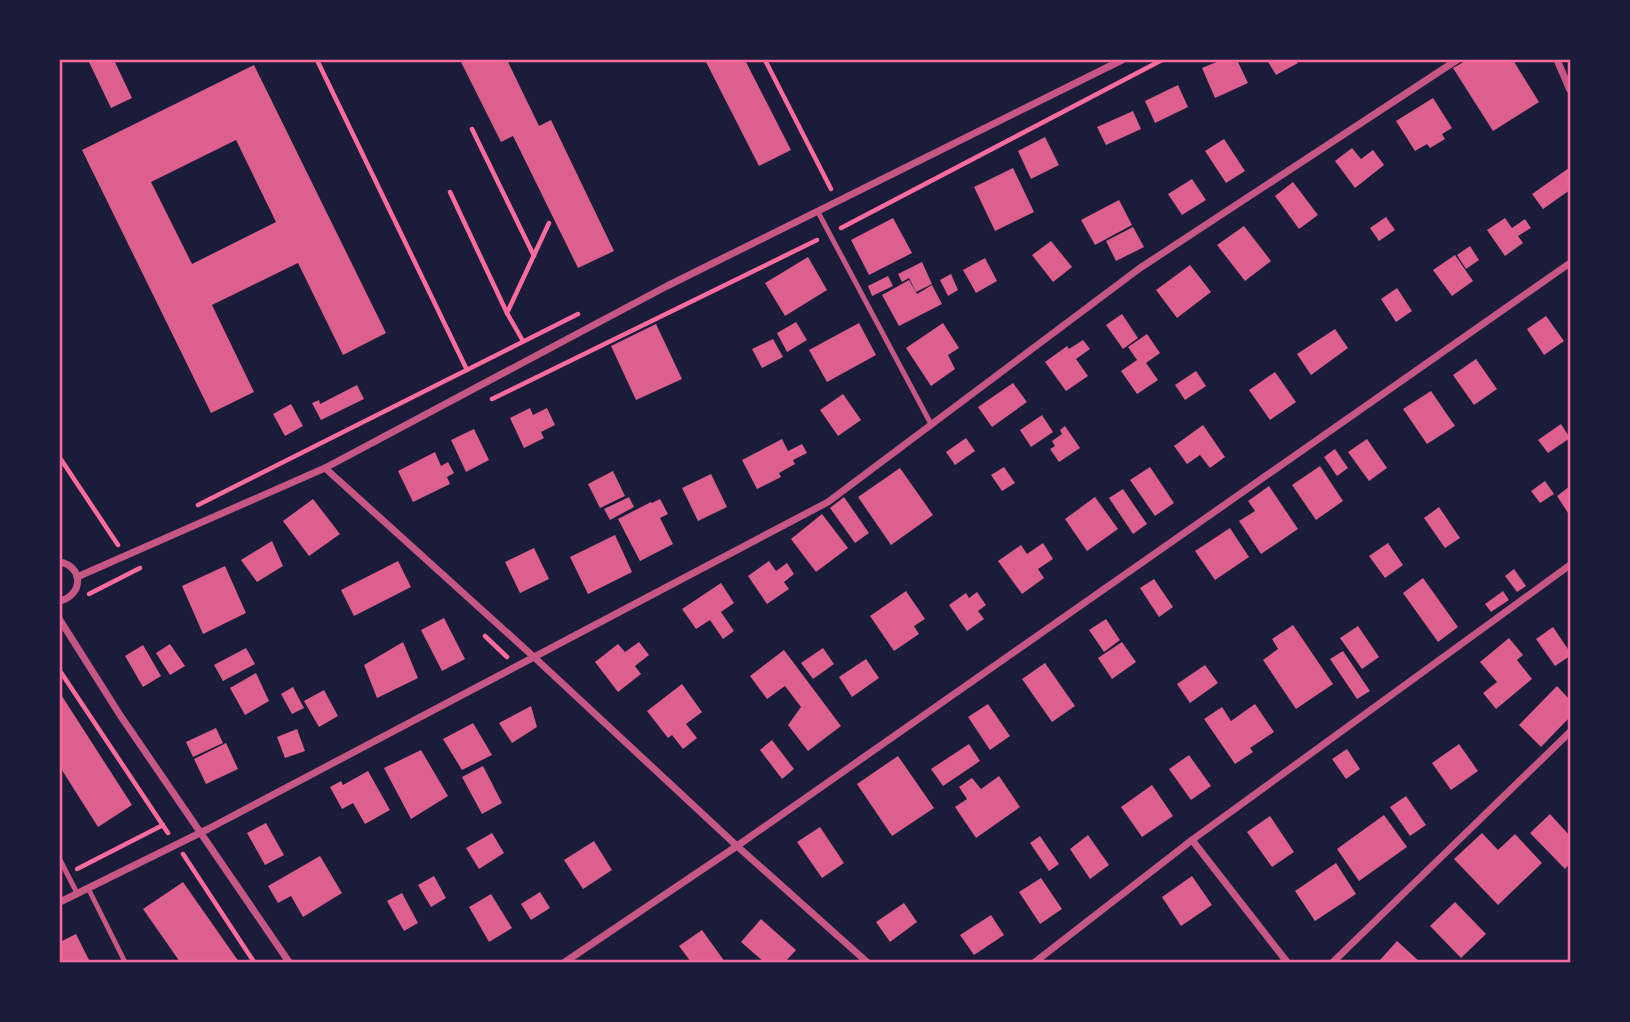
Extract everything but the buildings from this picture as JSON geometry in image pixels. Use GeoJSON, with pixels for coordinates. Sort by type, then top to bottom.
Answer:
{"type":"FeatureCollection","features":[{"type":"Feature","properties":{"kind":"street"},"geometry":{"type":"LineString","coordinates":[[77,577],[325,468],[667,286],[1122,60]]}},
{"type":"Feature","properties":{"kind":"street"},"geometry":{"type":"LineString","coordinates":[[60,902],[535,658],[828,502],[1140,268],[1457,60]]}},
{"type":"Feature","properties":{"kind":"street"},"geometry":{"type":"LineString","coordinates":[[1557,60],[1570,90]]}},
{"type":"Feature","properties":{"kind":"street"},"geometry":{"type":"LineString","coordinates":[[565,962],[737,846],[1570,263]]}},
{"type":"Feature","properties":{"kind":"street"},"geometry":{"type":"LineString","coordinates":[[325,468],[867,962]]}},
{"type":"Feature","properties":{"kind":"street"},"geometry":{"type":"LineString","coordinates":[[60,562],[70,566],[77,577],[76,590],[67,599],[60,601]]}},
{"type":"Feature","properties":{"kind":"street"},"geometry":{"type":"LineString","coordinates":[[1035,962],[1192,840],[1570,565]]}},
{"type":"Feature","properties":{"kind":"street"},"geometry":{"type":"LineString","coordinates":[[60,620],[62,633],[289,962]]}},
{"type":"Feature","properties":{"kind":"street"},"geometry":{"type":"LineString","coordinates":[[1333,962],[1570,732]]}},
{"type":"Feature","properties":{"kind":"street"},"geometry":{"type":"LineString","coordinates":[[1192,840],[1287,962]]}},
{"type":"Feature","properties":{"kind":"lane"},"geometry":{"type":"LineString","coordinates":[[818,212],[931,424]]}},
{"type":"Feature","properties":{"kind":"lane"},"geometry":{"type":"LineString","coordinates":[[60,860],[77,893]]}},
{"type":"Feature","properties":{"kind":"lane"},"geometry":{"type":"LineString","coordinates":[[88,888],[125,962]]}},
{"type":"Feature","properties":{"kind":"path"},"geometry":{"type":"LineString","coordinates":[[317,60],[467,370]]}},
{"type":"Feature","properties":{"kind":"path"},"geometry":{"type":"LineString","coordinates":[[765,60],[831,189],[841,184]]}},
{"type":"Feature","properties":{"kind":"path"},"geometry":{"type":"LineString","coordinates":[[484,403],[830,234],[1162,60]]}},
{"type":"Feature","properties":{"kind":"path"},"geometry":{"type":"LineString","coordinates":[[472,129],[534,256]]}},
{"type":"Feature","properties":{"kind":"path"},"geometry":{"type":"LineString","coordinates":[[450,192],[523,341]]}},
{"type":"Feature","properties":{"kind":"path"},"geometry":{"type":"LineString","coordinates":[[507,313],[549,223]]}},
{"type":"Feature","properties":{"kind":"path"},"geometry":{"type":"LineString","coordinates":[[192,508],[580,313]]}},
{"type":"Feature","properties":{"kind":"path"},"geometry":{"type":"LineString","coordinates":[[60,458],[118,545],[130,539]]}},
{"type":"Feature","properties":{"kind":"path"},"geometry":{"type":"LineString","coordinates":[[86,596],[145,566]]}},
{"type":"Feature","properties":{"kind":"path"},"geometry":{"type":"LineString","coordinates":[[60,671],[170,835]]}},
{"type":"Feature","properties":{"kind":"path"},"geometry":{"type":"LineString","coordinates":[[67,874],[163,825]]}},
{"type":"Feature","properties":{"kind":"path"},"geometry":{"type":"LineString","coordinates":[[176,844],[254,962]]}}]}
